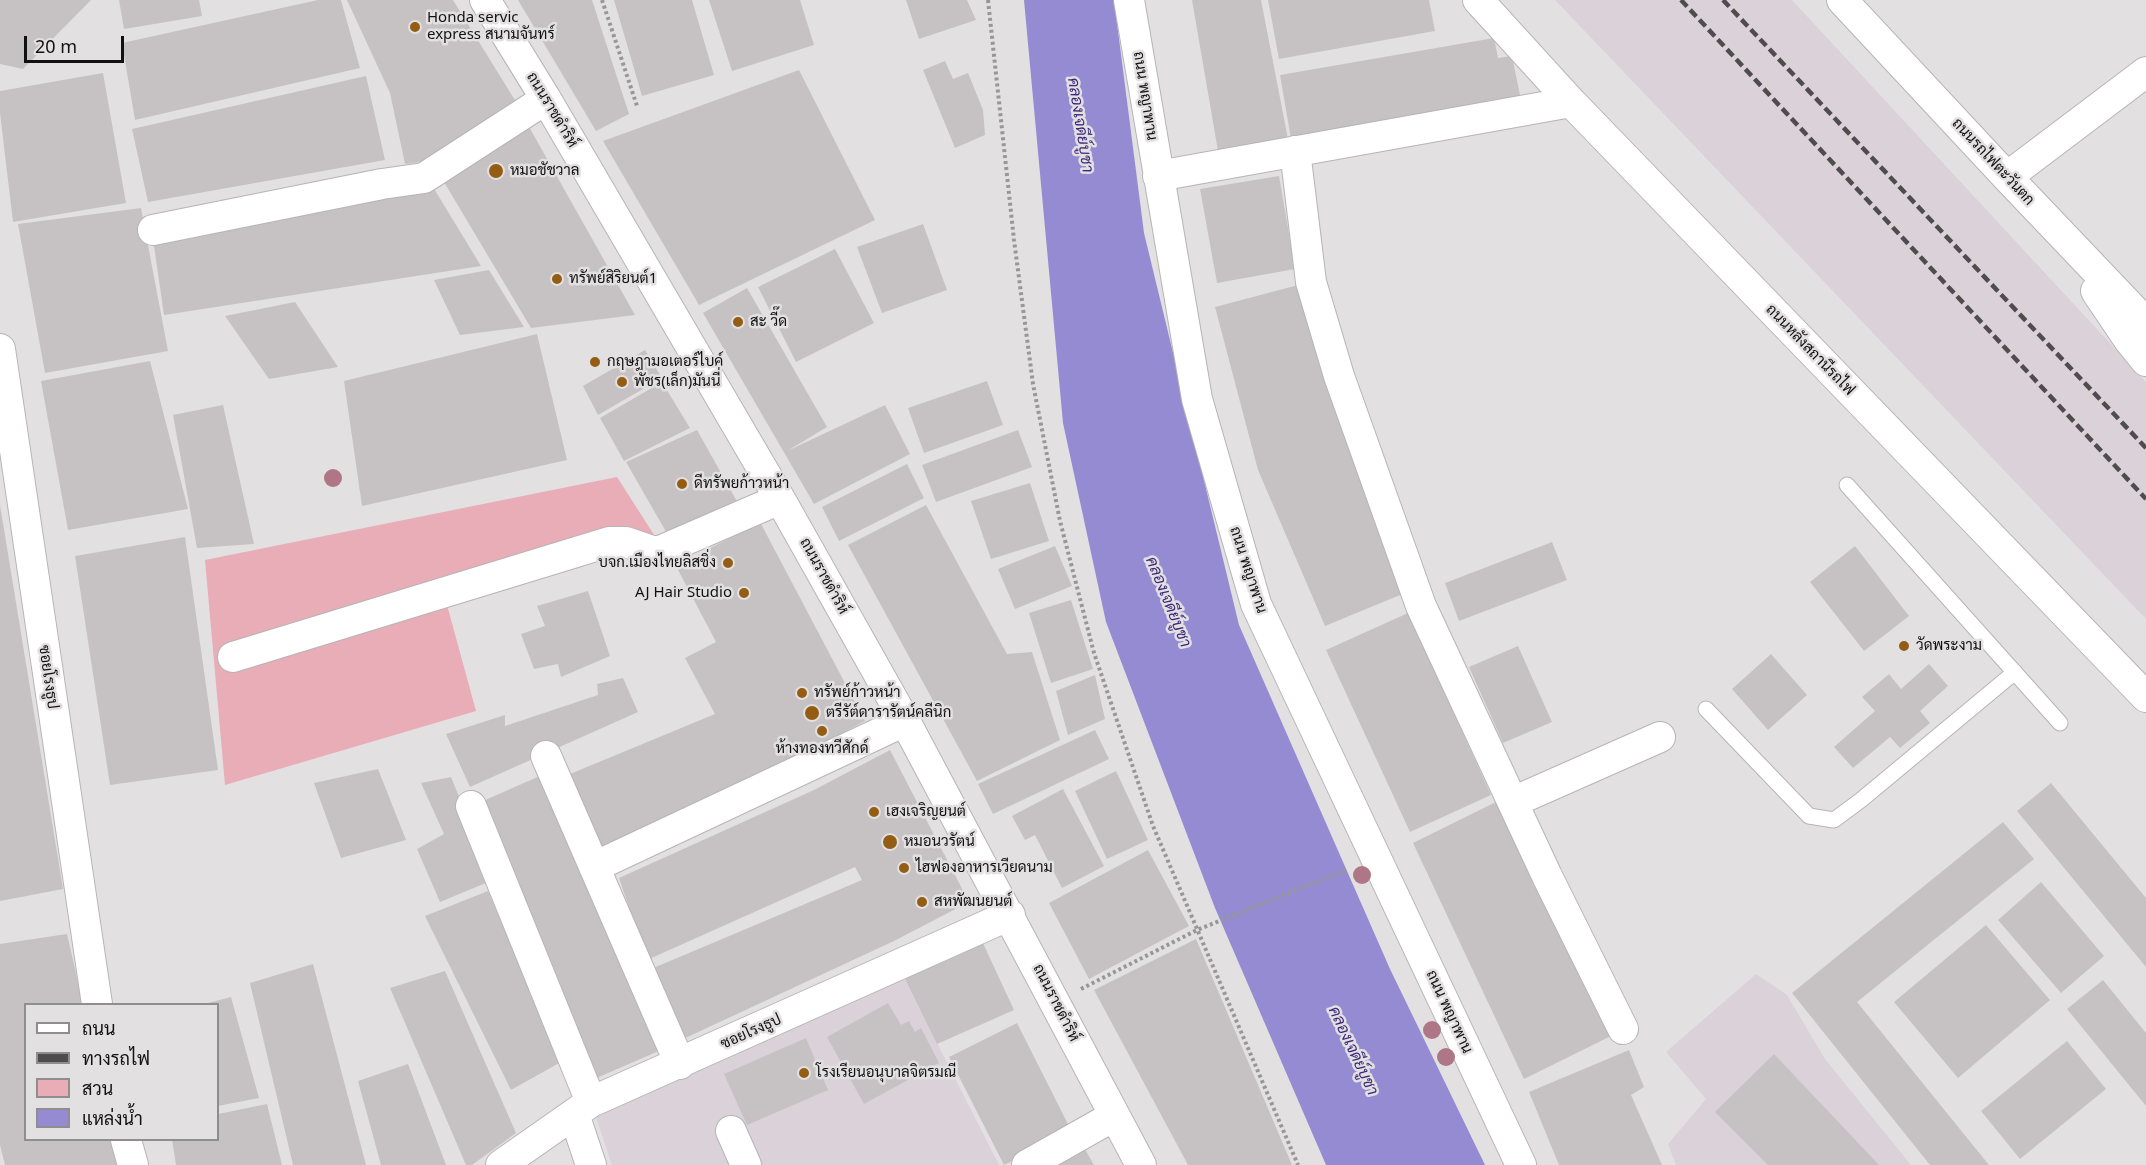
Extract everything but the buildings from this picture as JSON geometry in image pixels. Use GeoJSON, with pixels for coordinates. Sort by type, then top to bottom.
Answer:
{"type":"FeatureCollection","features":[{"type":"Feature","properties":{"kind":"street","name":"ถนนราชดำริห์"},"geometry":{"type":"LineString","coordinates":[[485,0],[546,99],[780,499],[905,721],[1142,1165]]}},
{"type":"Feature","properties":{"kind":"street","name":"ถนน พญาพาน"},"geometry":{"type":"LineString","coordinates":[[1129,0],[1197,399],[1256,604],[1521,1165]]}},
{"type":"Feature","properties":{"kind":"street","name":"ถนนหลังสถานีรถไฟ"},"geometry":{"type":"LineString","coordinates":[[1478,0],[1571,102],[2146,697]]}},
{"type":"Feature","properties":{"kind":"street","name":"ถนนรถไฟตะวันตก"},"geometry":{"type":"LineString","coordinates":[[1842,0],[2146,323]]}},
{"type":"Feature","properties":{"kind":"street"},"geometry":{"type":"LineString","coordinates":[[2007,177],[2146,72]]}},
{"type":"Feature","properties":{"kind":"street"},"geometry":{"type":"LineString","coordinates":[[153,230],[382,184],[424,178],[546,99]]}},
{"type":"Feature","properties":{"kind":"street"},"geometry":{"type":"LineString","coordinates":[[1158,176],[1571,102]]}},
{"type":"Feature","properties":{"kind":"street"},"geometry":{"type":"LineString","coordinates":[[1295,151],[1311,282],[1339,376],[1421,606],[1547,876],[1623,1029]]}},
{"type":"Feature","properties":{"kind":"street"},"geometry":{"type":"LineString","coordinates":[[2049,221],[2129,340],[2146,361]]}},
{"type":"Feature","properties":{"kind":"street","name":"ซอยโรงธูป"},"geometry":{"type":"LineString","coordinates":[[0,349],[97,1003]]}},
{"type":"Feature","properties":{"kind":"street"},"geometry":{"type":"LineString","coordinates":[[233,657],[609,542],[626,542],[660,551],[780,499]]}},
{"type":"Feature","properties":{"kind":"street"},"geometry":{"type":"LineString","coordinates":[[594,867],[905,721]]}},
{"type":"Feature","properties":{"kind":"street"},"geometry":{"type":"LineString","coordinates":[[1513,802],[1660,737]]}},
{"type":"Feature","properties":{"kind":"street"},"geometry":{"type":"LineString","coordinates":[[546,756],[680,1064]]}},
{"type":"Feature","properties":{"kind":"street"},"geometry":{"type":"LineString","coordinates":[[471,806],[582,1108],[591,1165]]}},
{"type":"Feature","properties":{"kind":"street","name":"ซอยโรงธูป"},"geometry":{"type":"LineString","coordinates":[[501,1165],[582,1108],[1010,915]]}},
{"type":"Feature","properties":{"kind":"street"},"geometry":{"type":"LineString","coordinates":[[1027,1165],[1114,1116]]}},
{"type":"Feature","properties":{"kind":"street"},"geometry":{"type":"LineString","coordinates":[[731,1131],[746,1165]]}},
{"type":"Feature","properties":{"kind":"street"},"geometry":{"type":"LineString","coordinates":[[126,1141],[133,1165]]}},
{"type":"Feature","properties":{"kind":"lane"},"geometry":{"type":"LineString","coordinates":[[1847,485],[2060,723]]}},
{"type":"Feature","properties":{"kind":"lane"},"geometry":{"type":"LineString","coordinates":[[1706,709],[1809,816],[1834,820],[2014,672]]}},
{"type":"Feature","properties":{"kind":"path"},"geometry":{"type":"LineString","coordinates":[[602,0],[637,106]]}},
{"type":"Feature","properties":{"kind":"path"},"geometry":{"type":"LineString","coordinates":[[988,0],[1014,240],[1033,384],[1060,521],[1094,653],[1153,826],[1298,1165]]}},
{"type":"Feature","properties":{"kind":"path"},"geometry":{"type":"LineString","coordinates":[[1055,1002],[1197,930],[1349,869]]}},
{"type":"Feature","properties":{"kind":"shaded area"},"geometry":{"type":"Polygon","coordinates":[[[1555,0],[1792,0],[2146,382],[2146,619],[1555,0]]]}},
{"type":"Feature","properties":{"kind":"shaded area","name":"โรงเรียนอนุบาลจิตรมณี"},"geometry":{"type":"Polygon","coordinates":[[[898,966],[999,1165],[612,1165],[591,1102],[898,966]]]}},
{"type":"Feature","properties":{"kind":"shaded area"},"geometry":{"type":"Polygon","coordinates":[[[1756,974],[1787,995],[1825,1059],[1911,1165],[1676,1165],[1668,1144],[1706,1099],[1666,1052],[1756,974]]]}},
{"type":"Feature","properties":{"kind":"green space"},"geometry":{"type":"Polygon","coordinates":[[[617,477],[658,541],[441,583],[476,711],[225,785],[205,560],[617,477]]]}},
{"type":"Feature","properties":{"kind":"water","name":"คลองเจดีย์บูชา"},"geometry":{"type":"Polygon","coordinates":[[[1024,0],[1114,0],[1144,233],[1239,625],[1390,969],[1485,1165],[1326,1165],[1215,908],[1106,622],[1063,423],[1024,0]]]}},
{"type":"Feature","properties":{"kind":"railway"},"geometry":{"type":"LineString","coordinates":[[1681,0],[2146,499]]}},
{"type":"Feature","properties":{"kind":"railway"},"geometry":{"type":"LineString","coordinates":[[1723,0],[2146,448]]}},
{"type":"Feature","properties":{"kind":"place","name":"Honda servic express สนามจันทร์"},"geometry":{"type":"Point","coordinates":[415,27]}},
{"type":"Feature","properties":{"kind":"place","name":"หมอชัชวาล"},"geometry":{"type":"Point","coordinates":[496,171]}},
{"type":"Feature","properties":{"kind":"place","name":"ทรัพย์สิริยนต์1"},"geometry":{"type":"Point","coordinates":[557,279]}},
{"type":"Feature","properties":{"kind":"place","name":"สะ วี๊ด"},"geometry":{"type":"Point","coordinates":[738,322]}},
{"type":"Feature","properties":{"kind":"place","name":"กฤษฎามอเตอร์ไบค์"},"geometry":{"type":"Point","coordinates":[595,362]}},
{"type":"Feature","properties":{"kind":"place","name":"พัชร(เล็ก)มันนี่"},"geometry":{"type":"Point","coordinates":[622,382]}},
{"type":"Feature","properties":{"kind":"place","name":"ดีทรัพยก้าวหน้า"},"geometry":{"type":"Point","coordinates":[682,484]}},
{"type":"Feature","properties":{"kind":"place","name":"บจก.เมืองไทยลิสชิ่ง"},"geometry":{"type":"Point","coordinates":[728,563]}},
{"type":"Feature","properties":{"kind":"place","name":"AJ Hair Studio"},"geometry":{"type":"Point","coordinates":[744,593]}},
{"type":"Feature","properties":{"kind":"place","name":"วัดพระงาม"},"geometry":{"type":"Point","coordinates":[1904,646]}},
{"type":"Feature","properties":{"kind":"place","name":"ทรัพย์ก้าวหน้า"},"geometry":{"type":"Point","coordinates":[802,693]}},
{"type":"Feature","properties":{"kind":"place","name":"ตรีรัต์ดารารัตน์คลีนิก"},"geometry":{"type":"Point","coordinates":[812,713]}},
{"type":"Feature","properties":{"kind":"place","name":"ห้างทองทวีศักด์"},"geometry":{"type":"Point","coordinates":[822,731]}},
{"type":"Feature","properties":{"kind":"place","name":"เฮงเจริญยนต์"},"geometry":{"type":"Point","coordinates":[874,812]}},
{"type":"Feature","properties":{"kind":"place","name":"หมอนวรัตน์"},"geometry":{"type":"Point","coordinates":[890,842]}},
{"type":"Feature","properties":{"kind":"place","name":"ไฮฟองอาหารเวียดนาม"},"geometry":{"type":"Point","coordinates":[904,868]}},
{"type":"Feature","properties":{"kind":"place","name":"สหพัฒนยนต์"},"geometry":{"type":"Point","coordinates":[922,902]}},
{"type":"Feature","properties":{"kind":"place","name":"โรงเรียนอนุบาลจิตรมณี"},"geometry":{"type":"Point","coordinates":[804,1073]}}]}
